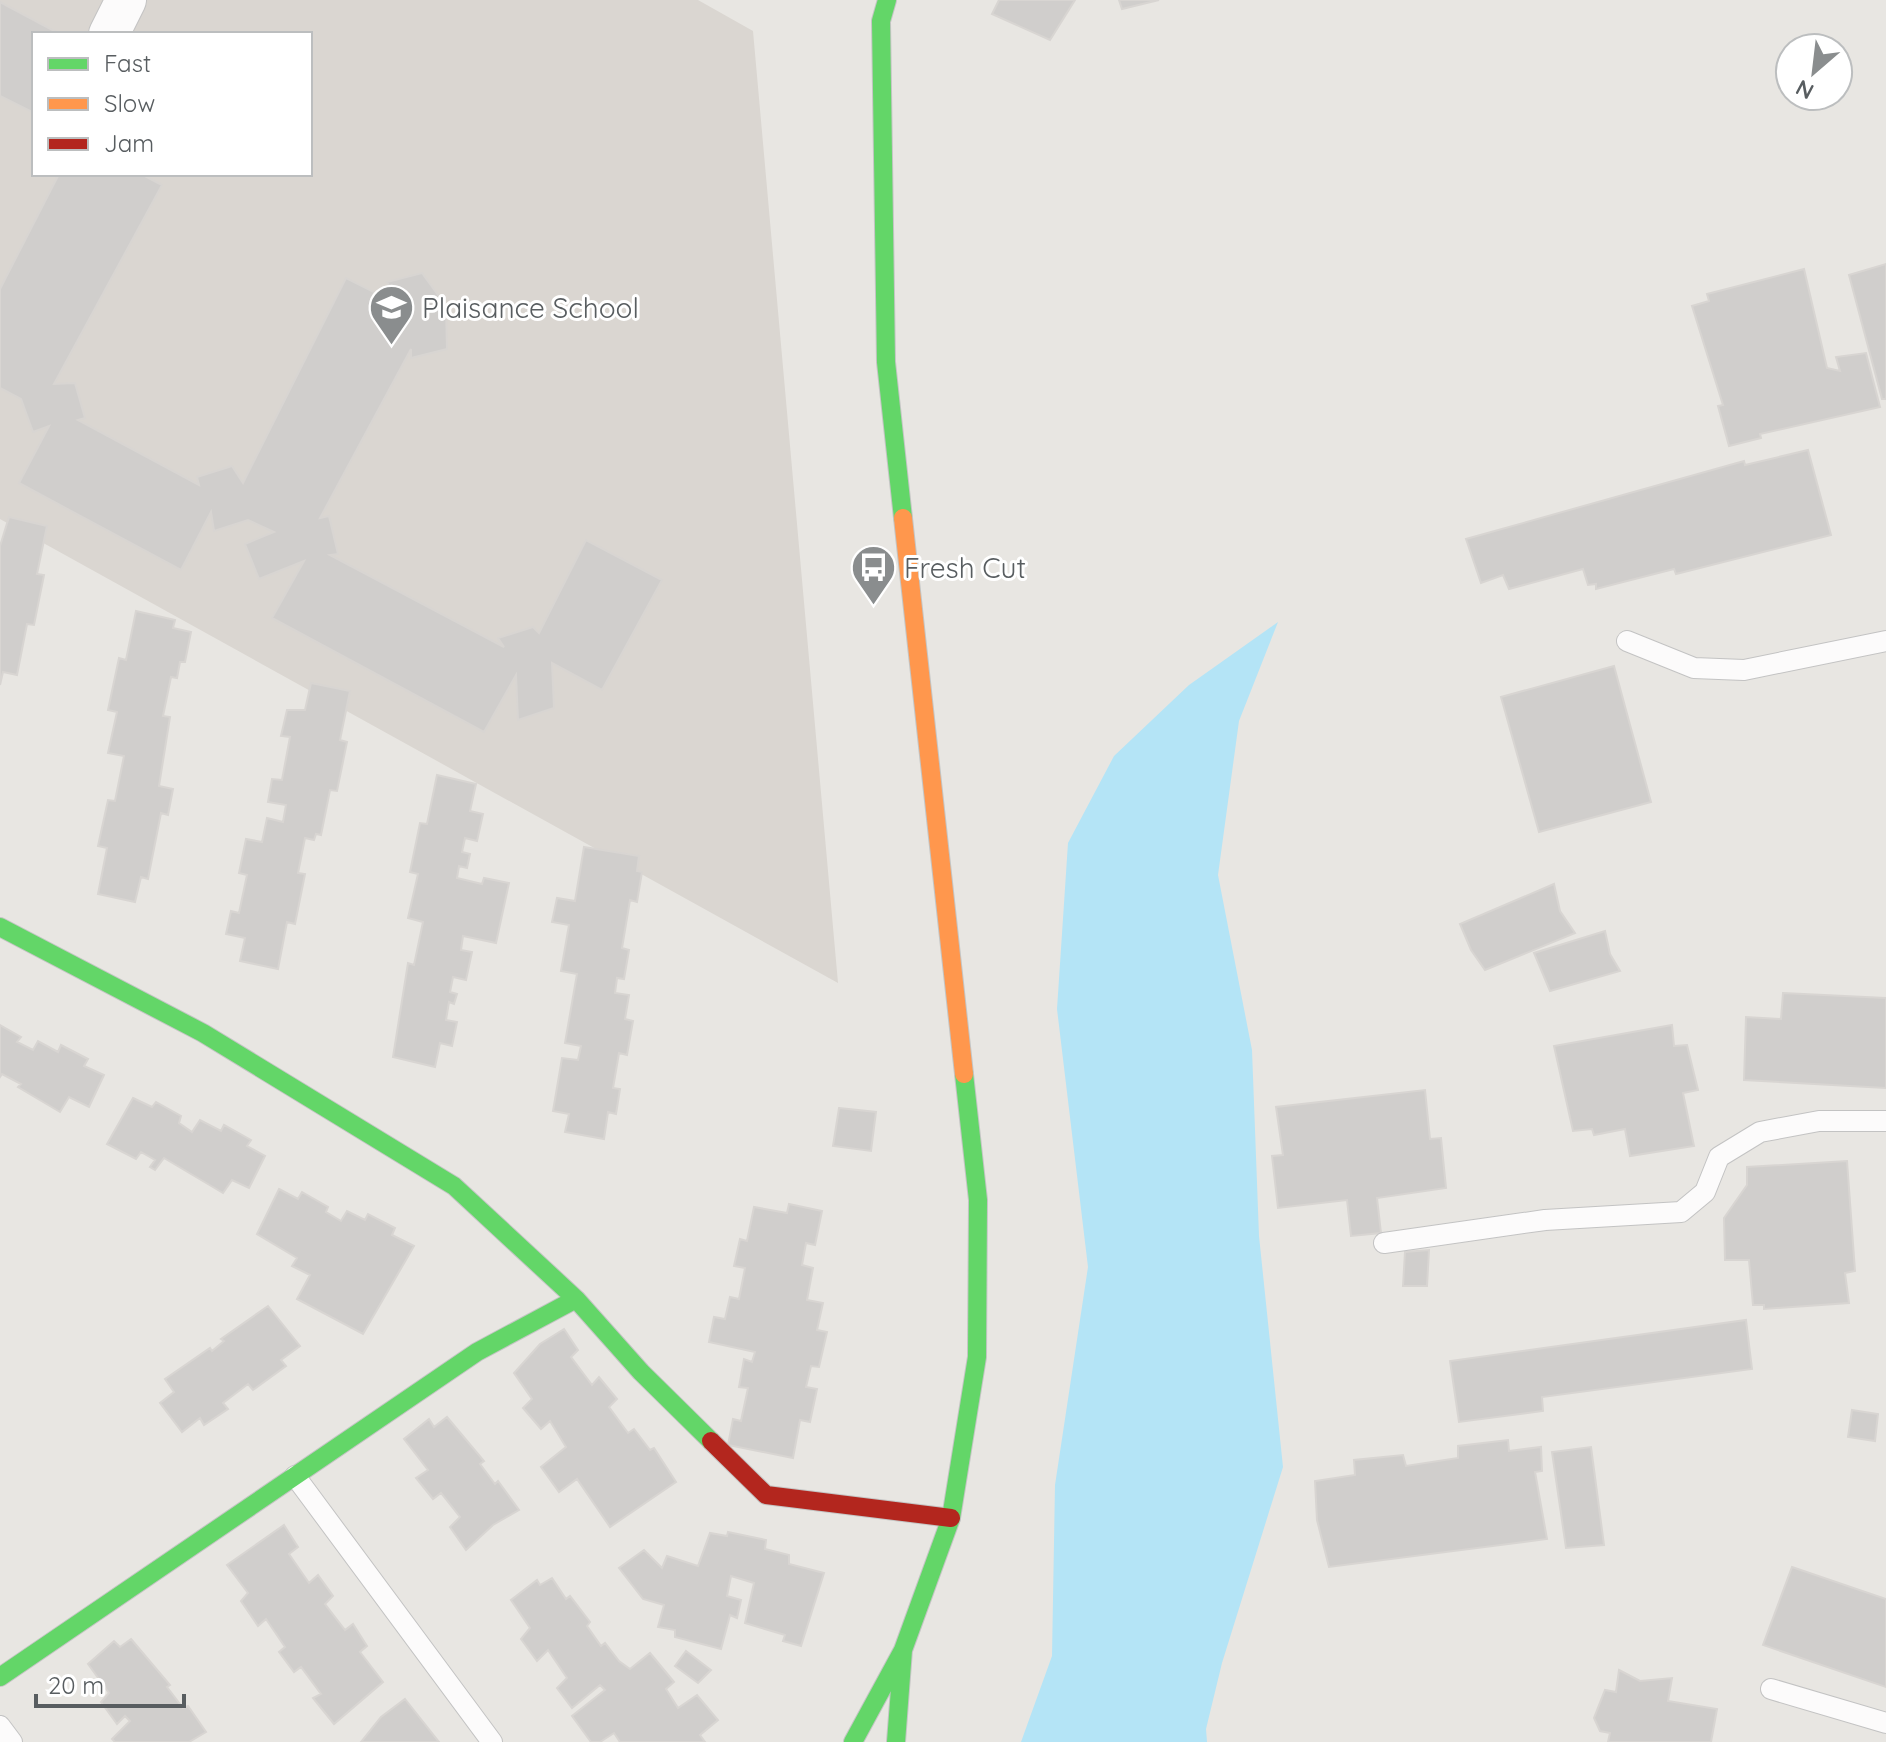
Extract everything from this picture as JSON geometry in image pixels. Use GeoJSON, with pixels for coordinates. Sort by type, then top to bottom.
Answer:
{"type":"FeatureCollection","features":[{"type":"Feature","properties":{"kind":"main road"},"geometry":{"type":"LineString","coordinates":[[853,1742],[903,1650],[951,1518],[977,1357],[978,1200],[886,362],[882,7]]}},
{"type":"Feature","properties":{"kind":"main road"},"geometry":{"type":"LineString","coordinates":[[0,927],[203,1033],[454,1186],[576,1299],[641,1372],[766,1495],[951,1518]]}},
{"type":"Feature","properties":{"kind":"main road"},"geometry":{"type":"LineString","coordinates":[[0,1677],[477,1352],[576,1299]]}},
{"type":"Feature","properties":{"kind":"main road"},"geometry":{"type":"LineString","coordinates":[[896,1742],[903,1650]]}},
{"type":"Feature","properties":{"kind":"street"},"geometry":{"type":"LineString","coordinates":[[110,32],[126,0]]}},
{"type":"Feature","properties":{"kind":"lane"},"geometry":{"type":"LineString","coordinates":[[1627,641],[1694,668],[1744,670],[1802,655],[1886,641]]}},
{"type":"Feature","properties":{"kind":"lane"},"geometry":{"type":"LineString","coordinates":[[1384,1243],[1545,1220],[1681,1212],[1705,1192],[1719,1157],[1760,1132],[1819,1121],[1886,1121]]}},
{"type":"Feature","properties":{"kind":"lane"},"geometry":{"type":"LineString","coordinates":[[295,1476],[492,1742]]}},
{"type":"Feature","properties":{"kind":"lane"},"geometry":{"type":"LineString","coordinates":[[1771,1689],[1886,1723]]}},
{"type":"Feature","properties":{"kind":"lane"},"geometry":{"type":"LineString","coordinates":[[0,1726],[12,1742]]}},
{"type":"Feature","properties":{"kind":"shaded area","name":"Plaisance School"},"geometry":{"type":"Polygon","coordinates":[[[0,0],[698,0],[753,31],[838,983],[0,519],[0,0]]]}},
{"type":"Feature","properties":{"kind":"water"},"geometry":{"type":"Polygon","coordinates":[[[1278,622],[1239,721],[1218,875],[1252,1050],[1259,1236],[1283,1467],[1222,1663],[1206,1729],[1207,1742],[1021,1742],[1052,1656],[1055,1485],[1088,1267],[1057,1009],[1068,843],[1114,756],[1189,685],[1278,622]]]}},
{"type":"Feature","properties":{"kind":"building"},"geometry":{"type":"Polygon","coordinates":[[[999,0],[1075,0],[1050,40],[992,14],[999,0]]]}},
{"type":"Feature","properties":{"kind":"building"},"geometry":{"type":"Polygon","coordinates":[[[1119,0],[1159,0],[1122,9],[1119,0]]]}},
{"type":"Feature","properties":{"kind":"building"},"geometry":{"type":"Polygon","coordinates":[[[0,2],[56,32],[32,32],[32,112],[0,96],[0,2]]]}},
{"type":"Feature","properties":{"kind":"building","name":"Plaisance School"},"geometry":{"type":"Polygon","coordinates":[[[58,176],[145,176],[162,185],[54,384],[75,383],[85,418],[78,420],[199,485],[197,477],[232,466],[243,483],[346,278],[384,297],[410,318],[387,282],[422,273],[446,306],[447,349],[411,358],[411,349],[320,518],[329,516],[338,554],[330,555],[504,647],[498,638],[533,627],[539,633],[586,540],[662,580],[602,690],[552,663],[554,708],[518,720],[516,675],[484,732],[272,618],[304,561],[259,579],[245,544],[274,532],[248,520],[214,531],[211,512],[181,570],[19,483],[49,426],[33,432],[21,399],[0,388],[0,289],[58,176]]]}},
{"type":"Feature","properties":{"kind":"building"},"geometry":{"type":"Polygon","coordinates":[[[1886,264],[1886,399],[1882,399],[1849,275],[1886,264]]]}},
{"type":"Feature","properties":{"kind":"building"},"geometry":{"type":"Polygon","coordinates":[[[1804,269],[1827,368],[1840,371],[1836,357],[1866,353],[1880,407],[1760,434],[1761,438],[1729,446],[1718,406],[1723,405],[1692,306],[1709,301],[1707,294],[1804,269]]]}},
{"type":"Feature","properties":{"kind":"building"},"geometry":{"type":"Polygon","coordinates":[[[1808,450],[1831,535],[1676,574],[1674,569],[1596,589],[1596,584],[1588,585],[1583,569],[1509,589],[1503,575],[1481,583],[1466,539],[1744,461],[1745,465],[1808,450]]]}},
{"type":"Feature","properties":{"kind":"building"},"geometry":{"type":"Polygon","coordinates":[[[9,517],[47,526],[37,574],[44,575],[34,625],[27,624],[17,675],[3,672],[0,685],[0,546],[9,517]]]}},
{"type":"Feature","properties":{"kind":"building"},"geometry":{"type":"Polygon","coordinates":[[[136,611],[175,620],[173,628],[191,632],[185,662],[180,662],[177,678],[171,677],[163,716],[170,717],[159,786],[173,789],[168,815],[161,813],[148,879],[141,877],[135,902],[98,894],[107,848],[98,846],[108,800],[115,801],[124,756],[108,753],[117,712],[108,710],[119,658],[126,660],[136,611]]]}},
{"type":"Feature","properties":{"kind":"building"},"geometry":{"type":"Polygon","coordinates":[[[1614,666],[1651,802],[1539,832],[1501,697],[1614,666]]]}},
{"type":"Feature","properties":{"kind":"building"},"geometry":{"type":"Polygon","coordinates":[[[311,683],[350,691],[340,740],[347,742],[337,791],[330,790],[321,835],[316,834],[314,840],[305,838],[298,873],[305,874],[295,924],[287,922],[278,969],[240,961],[245,938],[226,934],[231,911],[239,913],[247,875],[239,873],[246,839],[262,842],[267,818],[283,822],[286,805],[268,802],[272,779],[282,780],[290,737],[281,736],[287,710],[305,710],[311,683]]]}},
{"type":"Feature","properties":{"kind":"building"},"geometry":{"type":"Polygon","coordinates":[[[437,775],[476,784],[470,811],[483,814],[477,841],[465,838],[462,852],[470,854],[467,868],[459,866],[457,878],[482,884],[484,878],[509,883],[496,943],[463,936],[461,950],[472,952],[466,980],[453,977],[450,992],[457,994],[454,1004],[449,1002],[446,1020],[457,1022],[452,1046],[440,1043],[435,1067],[393,1057],[408,963],[414,965],[423,922],[408,918],[418,874],[410,872],[420,823],[427,824],[437,775]]]}},
{"type":"Feature","properties":{"kind":"building"},"geometry":{"type":"Polygon","coordinates":[[[584,847],[639,856],[637,871],[642,872],[637,902],[630,900],[622,948],[629,950],[624,979],[617,978],[615,993],[629,995],[625,1019],[633,1021],[627,1055],[619,1053],[613,1088],[620,1089],[616,1114],[608,1112],[604,1139],[565,1132],[569,1114],[553,1111],[562,1058],[578,1060],[581,1046],[565,1043],[577,974],[561,971],[569,925],[552,922],[557,898],[575,901],[584,847]]]}},
{"type":"Feature","properties":{"kind":"building"},"geometry":{"type":"Polygon","coordinates":[[[1554,884],[1560,911],[1575,933],[1485,970],[1471,950],[1460,924],[1554,884]]]}},
{"type":"Feature","properties":{"kind":"building"},"geometry":{"type":"Polygon","coordinates":[[[1605,931],[1610,954],[1620,971],[1550,991],[1534,953],[1605,931]]]}},
{"type":"Feature","properties":{"kind":"building"},"geometry":{"type":"Polygon","coordinates":[[[1783,993],[1886,998],[1886,1088],[1744,1080],[1746,1017],[1781,1019],[1783,993]]]}},
{"type":"Feature","properties":{"kind":"building"},"geometry":{"type":"Polygon","coordinates":[[[0,1025],[21,1037],[17,1042],[33,1050],[38,1041],[58,1052],[61,1045],[88,1059],[84,1066],[104,1075],[89,1107],[69,1097],[60,1112],[18,1087],[21,1084],[2,1074],[0,1077],[0,1025]]]}},
{"type":"Feature","properties":{"kind":"building"},"geometry":{"type":"Polygon","coordinates":[[[1672,1025],[1674,1046],[1687,1045],[1698,1090],[1683,1093],[1694,1146],[1630,1156],[1625,1129],[1594,1135],[1592,1129],[1573,1131],[1554,1046],[1672,1025]]]}},
{"type":"Feature","properties":{"kind":"building"},"geometry":{"type":"Polygon","coordinates":[[[1425,1090],[1430,1139],[1441,1138],[1446,1188],[1377,1198],[1381,1233],[1351,1236],[1347,1200],[1278,1208],[1272,1156],[1283,1155],[1276,1107],[1425,1090]]]}},
{"type":"Feature","properties":{"kind":"building"},"geometry":{"type":"Polygon","coordinates":[[[133,1098],[152,1107],[156,1102],[181,1116],[179,1123],[192,1132],[200,1120],[221,1131],[224,1125],[251,1140],[247,1146],[265,1156],[249,1188],[232,1180],[223,1193],[164,1158],[155,1170],[150,1167],[155,1160],[141,1152],[136,1159],[107,1144],[133,1098]]]}},
{"type":"Feature","properties":{"kind":"building"},"geometry":{"type":"Polygon","coordinates":[[[839,1108],[876,1112],[871,1151],[833,1146],[839,1108]]]}},
{"type":"Feature","properties":{"kind":"building"},"geometry":{"type":"Polygon","coordinates":[[[1847,1161],[1855,1271],[1845,1273],[1849,1303],[1764,1309],[1764,1305],[1753,1305],[1749,1260],[1725,1260],[1724,1218],[1747,1185],[1747,1167],[1847,1161]]]}},
{"type":"Feature","properties":{"kind":"building"},"geometry":{"type":"Polygon","coordinates":[[[279,1189],[298,1199],[302,1192],[328,1207],[326,1212],[341,1221],[347,1211],[365,1220],[368,1214],[395,1228],[392,1235],[414,1246],[363,1334],[297,1299],[310,1275],[292,1266],[297,1258],[257,1234],[279,1189]]]}},
{"type":"Feature","properties":{"kind":"building"},"geometry":{"type":"Polygon","coordinates":[[[789,1204],[822,1211],[815,1245],[806,1243],[802,1265],[813,1268],[807,1300],[823,1303],[817,1330],[827,1332],[819,1367],[811,1366],[806,1387],[817,1389],[810,1422],[800,1420],[793,1458],[728,1445],[733,1419],[741,1421],[748,1388],[739,1387],[744,1359],[752,1362],[755,1352],[709,1342],[714,1317],[725,1319],[730,1297],[739,1299],[745,1268],[734,1266],[740,1239],[747,1241],[754,1207],[787,1213],[789,1204]]]}},
{"type":"Feature","properties":{"kind":"building"},"geometry":{"type":"Polygon","coordinates":[[[1429,1250],[1427,1286],[1403,1286],[1405,1252],[1429,1250]]]}},
{"type":"Feature","properties":{"kind":"building"},"geometry":{"type":"Polygon","coordinates":[[[268,1306],[300,1346],[281,1360],[286,1366],[253,1390],[248,1384],[223,1403],[228,1409],[204,1425],[200,1418],[182,1432],[160,1403],[174,1392],[165,1379],[210,1348],[212,1351],[224,1341],[221,1339],[268,1306]]]}},
{"type":"Feature","properties":{"kind":"building"},"geometry":{"type":"Polygon","coordinates":[[[1746,1320],[1752,1369],[1542,1397],[1543,1411],[1459,1422],[1450,1361],[1746,1320]]]}},
{"type":"Feature","properties":{"kind":"building"},"geometry":{"type":"Polygon","coordinates":[[[564,1329],[578,1350],[571,1357],[592,1385],[599,1377],[617,1399],[609,1407],[628,1433],[634,1429],[650,1450],[654,1448],[676,1482],[610,1527],[577,1479],[559,1492],[541,1467],[566,1447],[550,1421],[541,1429],[523,1408],[532,1399],[514,1373],[540,1344],[564,1329]]]}},
{"type":"Feature","properties":{"kind":"building"},"geometry":{"type":"Polygon","coordinates":[[[1852,1410],[1878,1414],[1875,1441],[1848,1437],[1852,1410]]]}},
{"type":"Feature","properties":{"kind":"building"},"geometry":{"type":"Polygon","coordinates":[[[447,1417],[484,1461],[480,1464],[495,1484],[498,1481],[519,1510],[493,1525],[466,1550],[450,1527],[460,1517],[441,1493],[433,1499],[416,1478],[428,1470],[404,1439],[429,1419],[434,1427],[447,1417]]]}},
{"type":"Feature","properties":{"kind":"building"},"geometry":{"type":"Polygon","coordinates":[[[1508,1440],[1509,1451],[1541,1447],[1542,1471],[1535,1472],[1547,1539],[1329,1567],[1317,1520],[1315,1481],[1355,1475],[1354,1460],[1403,1455],[1406,1466],[1458,1458],[1458,1446],[1508,1440]]]}},
{"type":"Feature","properties":{"kind":"building"},"geometry":{"type":"Polygon","coordinates":[[[1591,1447],[1604,1545],[1566,1548],[1552,1452],[1591,1447]]]}},
{"type":"Feature","properties":{"kind":"building"},"geometry":{"type":"Polygon","coordinates":[[[284,1525],[298,1547],[289,1554],[309,1583],[318,1575],[333,1596],[325,1604],[345,1630],[353,1624],[367,1646],[360,1652],[383,1682],[334,1724],[313,1698],[321,1694],[301,1667],[294,1672],[279,1652],[285,1647],[266,1619],[258,1626],[241,1601],[248,1593],[227,1565],[284,1525]]]}},
{"type":"Feature","properties":{"kind":"building"},"geometry":{"type":"Polygon","coordinates":[[[728,1532],[766,1540],[765,1549],[789,1555],[789,1564],[824,1573],[801,1646],[783,1641],[785,1635],[745,1623],[754,1583],[731,1576],[727,1596],[741,1600],[737,1618],[730,1615],[721,1649],[675,1637],[675,1630],[658,1627],[664,1605],[643,1599],[619,1568],[644,1550],[662,1568],[667,1556],[698,1566],[710,1533],[727,1536],[728,1532]]]}},
{"type":"Feature","properties":{"kind":"building"},"geometry":{"type":"Polygon","coordinates":[[[1792,1567],[1886,1599],[1886,1687],[1763,1645],[1792,1567]]]}},
{"type":"Feature","properties":{"kind":"building"},"geometry":{"type":"Polygon","coordinates":[[[552,1578],[566,1599],[570,1596],[590,1622],[587,1626],[601,1646],[605,1643],[619,1661],[630,1669],[650,1653],[674,1682],[666,1689],[678,1708],[697,1695],[718,1720],[700,1735],[705,1742],[620,1742],[614,1733],[600,1742],[591,1742],[572,1716],[605,1690],[600,1685],[572,1708],[557,1688],[567,1678],[548,1650],[537,1661],[521,1639],[530,1628],[511,1600],[537,1580],[540,1585],[552,1578]]]}},
{"type":"Feature","properties":{"kind":"building"},"geometry":{"type":"Polygon","coordinates":[[[131,1639],[170,1685],[167,1687],[183,1708],[188,1706],[206,1732],[189,1742],[115,1742],[112,1739],[130,1721],[125,1716],[117,1724],[101,1702],[109,1693],[88,1664],[114,1641],[120,1647],[131,1639]]]}},
{"type":"Feature","properties":{"kind":"building"},"geometry":{"type":"Polygon","coordinates":[[[686,1651],[711,1670],[698,1683],[675,1666],[686,1651]]]}},
{"type":"Feature","properties":{"kind":"building"},"geometry":{"type":"Polygon","coordinates":[[[1619,1670],[1640,1681],[1672,1678],[1668,1701],[1717,1709],[1711,1742],[1608,1742],[1610,1733],[1600,1731],[1594,1718],[1605,1690],[1616,1692],[1619,1670]]]}},
{"type":"Feature","properties":{"kind":"building"},"geometry":{"type":"Polygon","coordinates":[[[405,1699],[439,1742],[361,1742],[381,1717],[405,1699]]]}},
{"type":"Feature","properties":{"kind":"traffic: fast"},"geometry":{"type":"LineString","coordinates":[[887,0],[881,21],[886,362],[903,518]]}},
{"type":"Feature","properties":{"kind":"traffic: fast"},"geometry":{"type":"LineString","coordinates":[[0,927],[203,1033],[454,1186],[576,1299]]}},
{"type":"Feature","properties":{"kind":"traffic: fast"},"geometry":{"type":"LineString","coordinates":[[853,1742],[903,1650],[951,1518],[977,1357],[978,1200],[964,1074]]}},
{"type":"Feature","properties":{"kind":"traffic: fast"},"geometry":{"type":"LineString","coordinates":[[0,1677],[477,1352],[576,1299],[641,1372],[711,1441]]}},
{"type":"Feature","properties":{"kind":"traffic: fast"},"geometry":{"type":"LineString","coordinates":[[896,1742],[903,1650]]}},
{"type":"Feature","properties":{"kind":"traffic: slow"},"geometry":{"type":"LineString","coordinates":[[903,518],[964,1074]]}},
{"type":"Feature","properties":{"kind":"traffic: jam"},"geometry":{"type":"LineString","coordinates":[[711,1441],[766,1495],[951,1518]]}},
{"type":"Feature","properties":{"kind":"place","name":"Plaisance School"},"geometry":{"type":"Point","coordinates":[391,347]}},
{"type":"Feature","properties":{"kind":"place","name":"Fresh Cut"},"geometry":{"type":"Point","coordinates":[873,607]}}]}
